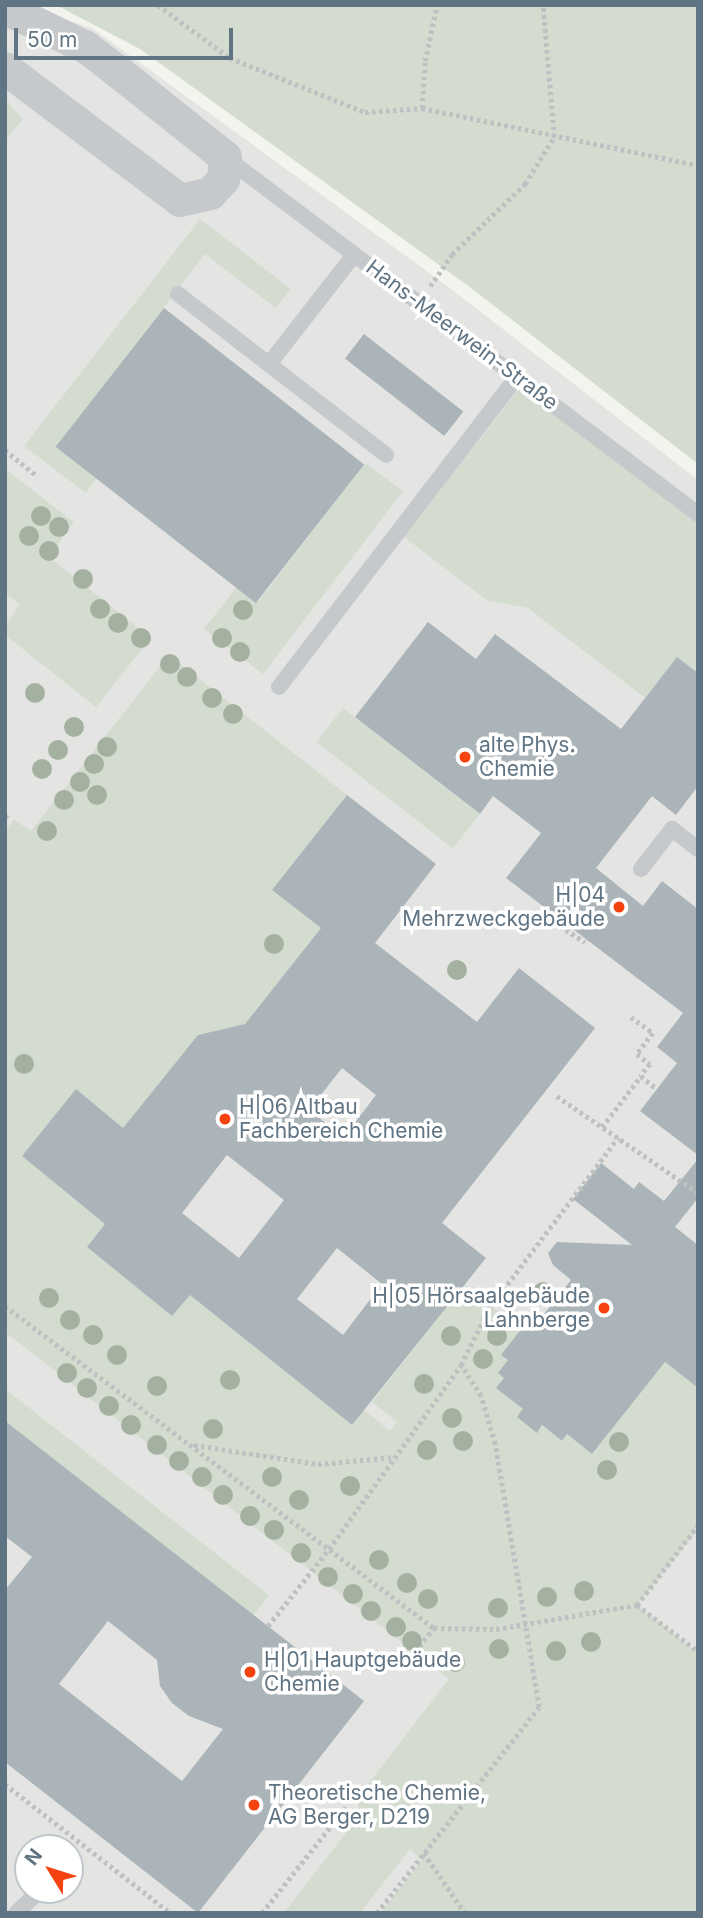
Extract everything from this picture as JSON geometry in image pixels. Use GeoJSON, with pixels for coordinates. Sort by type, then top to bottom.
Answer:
{"type":"FeatureCollection","features":[{"type":"Feature","properties":{"kind":"street","name":"Hans-Meerwein-Straße"},"geometry":{"type":"LineString","coordinates":[[5,8],[86,47],[225,157]]}},
{"type":"Feature","properties":{"kind":"street"},"geometry":{"type":"LineString","coordinates":[[5,68],[180,200],[209,193],[223,178],[225,157]]}},
{"type":"Feature","properties":{"kind":"lane","name":"Hans-Meerwein-Straße"},"geometry":{"type":"LineString","coordinates":[[225,157],[698,514]]}},
{"type":"Feature","properties":{"kind":"lane"},"geometry":{"type":"LineString","coordinates":[[269,364],[354,255]]}},
{"type":"Feature","properties":{"kind":"lane"},"geometry":{"type":"LineString","coordinates":[[178,293],[386,454]]}},
{"type":"Feature","properties":{"kind":"lane"},"geometry":{"type":"LineString","coordinates":[[279,687],[518,376]]}},
{"type":"Feature","properties":{"kind":"lane"},"geometry":{"type":"LineString","coordinates":[[641,869],[672,829],[698,849]]}},
{"type":"Feature","properties":{"kind":"path"},"geometry":{"type":"LineString","coordinates":[[158,5],[230,58],[365,112],[422,108],[698,165]]}},
{"type":"Feature","properties":{"kind":"path"},"geometry":{"type":"LineString","coordinates":[[422,108],[425,61],[437,5]]}},
{"type":"Feature","properties":{"kind":"path"},"geometry":{"type":"LineString","coordinates":[[419,302],[452,254],[525,184],[555,137],[543,5]]}},
{"type":"Feature","properties":{"kind":"path"},"geometry":{"type":"LineString","coordinates":[[5,450],[36,475]]}},
{"type":"Feature","properties":{"kind":"path"},"geometry":{"type":"LineString","coordinates":[[555,922],[585,942]]}},
{"type":"Feature","properties":{"kind":"path"},"geometry":{"type":"LineString","coordinates":[[602,1127],[650,1065],[637,1054],[653,1033],[631,1017]]}},
{"type":"Feature","properties":{"kind":"path"},"geometry":{"type":"LineString","coordinates":[[641,1076],[657,1089]]}},
{"type":"Feature","properties":{"kind":"path"},"geometry":{"type":"LineString","coordinates":[[557,1096],[698,1193]]}},
{"type":"Feature","properties":{"kind":"path"},"geometry":{"type":"LineString","coordinates":[[503,1290],[618,1138]]}},
{"type":"Feature","properties":{"kind":"path"},"geometry":{"type":"LineString","coordinates":[[5,1306],[194,1445],[434,1628],[496,1629],[637,1605],[698,1525]]}},
{"type":"Feature","properties":{"kind":"path"},"geometry":{"type":"LineString","coordinates":[[268,1626],[330,1549],[461,1365],[490,1306]]}},
{"type":"Feature","properties":{"kind":"path"},"geometry":{"type":"LineString","coordinates":[[377,1913],[539,1707],[527,1622],[495,1444],[481,1396],[461,1365]]}},
{"type":"Feature","properties":{"kind":"path"},"geometry":{"type":"LineString","coordinates":[[194,1445],[318,1464],[395,1457]]}},
{"type":"Feature","properties":{"kind":"path"},"geometry":{"type":"LineString","coordinates":[[637,1605],[698,1651]]}},
{"type":"Feature","properties":{"kind":"path"},"geometry":{"type":"LineString","coordinates":[[415,1652],[434,1628]]}},
{"type":"Feature","properties":{"kind":"path"},"geometry":{"type":"LineString","coordinates":[[5,1784],[172,1913]]}},
{"type":"Feature","properties":{"kind":"path"},"geometry":{"type":"LineString","coordinates":[[262,1913],[346,1807]]}},
{"type":"Feature","properties":{"kind":"path"},"geometry":{"type":"LineString","coordinates":[[424,1853],[465,1913]]}},
{"type":"Feature","properties":{"kind":"shaded area"},"geometry":{"type":"Polygon","coordinates":[[[5,5],[19,5],[92,28],[450,288],[698,480],[698,1913],[5,1913],[5,5]]]}},
{"type":"Feature","properties":{"kind":"shaded area"},"geometry":{"type":"Polygon","coordinates":[[[56,5],[698,5],[698,464],[471,288],[140,49],[56,5]]]}},
{"type":"Feature","properties":{"kind":"shaded area"},"geometry":{"type":"Polygon","coordinates":[[[5,100],[23,119],[5,141],[5,100]]]}},
{"type":"Feature","properties":{"kind":"shaded area"},"geometry":{"type":"Polygon","coordinates":[[[200,219],[291,289],[276,308],[205,254],[57,446],[97,478],[86,493],[24,446],[200,219]]]}},
{"type":"Feature","properties":{"kind":"shaded area"},"geometry":{"type":"Polygon","coordinates":[[[521,386],[698,523],[698,673],[677,657],[645,698],[528,608],[488,601],[404,537],[521,386]]]}},
{"type":"Feature","properties":{"kind":"shaded area"},"geometry":{"type":"Polygon","coordinates":[[[365,463],[403,491],[263,674],[204,629],[238,585],[259,601],[365,463]]]}},
{"type":"Feature","properties":{"kind":"shaded area"},"geometry":{"type":"Polygon","coordinates":[[[5,469],[74,522],[49,557],[151,638],[96,707],[5,635],[5,625],[20,605],[5,593],[5,469]]]}},
{"type":"Feature","properties":{"kind":"shaded area"},"geometry":{"type":"Polygon","coordinates":[[[169,655],[347,795],[272,890],[321,928],[245,1024],[198,1035],[123,1128],[76,1090],[22,1156],[105,1224],[87,1247],[172,1316],[190,1295],[352,1425],[364,1410],[390,1431],[397,1422],[372,1402],[464,1285],[521,1330],[504,1378],[496,1388],[523,1409],[537,1432],[542,1426],[562,1441],[567,1434],[592,1454],[665,1362],[691,1383],[698,1376],[698,1530],[638,1605],[698,1653],[698,1913],[381,1913],[422,1860],[410,1849],[360,1913],[284,1913],[358,1817],[358,1797],[449,1679],[5,1332],[5,831],[14,819],[31,831],[169,655]]]}},
{"type":"Feature","properties":{"kind":"shaded area"},"geometry":{"type":"Polygon","coordinates":[[[343,708],[479,815],[453,848],[317,742],[343,708]]]}},
{"type":"Feature","properties":{"kind":"shaded area"},"geometry":{"type":"Polygon","coordinates":[[[5,1389],[269,1595],[249,1620],[5,1430],[5,1389]]]}},
{"type":"Feature","properties":{"kind":"building"},"geometry":{"type":"Polygon","coordinates":[[[164,308],[364,464],[256,603],[56,447],[164,308]]]}},
{"type":"Feature","properties":{"kind":"building"},"geometry":{"type":"Polygon","coordinates":[[[364,334],[463,412],[444,436],[345,358],[364,334]]]}},
{"type":"Feature","properties":{"kind":"building","name":"H|04 Mehrzweckgebäude"},"geometry":{"type":"Polygon","coordinates":[[[428,622],[476,659],[495,634],[621,729],[677,657],[698,673],[698,786],[676,815],[652,796],[596,868],[643,906],[662,881],[698,909],[698,1155],[640,1111],[677,1063],[657,1047],[683,1013],[506,878],[541,833],[493,796],[480,814],[355,717],[428,622]]]}},
{"type":"Feature","properties":{"kind":"building","name":"H|06 Altbau Fachbereich Chemie"},"geometry":{"type":"Polygon","coordinates":[[[347,795],[436,864],[375,943],[477,1022],[519,968],[595,1028],[442,1223],[486,1258],[352,1425],[190,1295],[172,1316],[87,1247],[105,1224],[22,1156],[76,1089],[123,1128],[198,1035],[245,1024],[321,928],[272,890],[347,795]],[[342,1068],[309,1110],[344,1137],[376,1095],[342,1068]],[[227,1155],[182,1213],[239,1258],[284,1200],[227,1155]],[[337,1248],[297,1299],[343,1335],[382,1284],[337,1248]]]}},
{"type":"Feature","properties":{"kind":"building","name":"H|05 Hörsaalgebäude Lahnberge"},"geometry":{"type":"Polygon","coordinates":[[[698,1159],[698,1198],[675,1227],[698,1245],[698,1388],[665,1362],[592,1454],[567,1434],[562,1441],[542,1425],[537,1433],[517,1417],[523,1409],[496,1388],[504,1378],[498,1373],[508,1360],[501,1355],[533,1314],[540,1319],[571,1280],[553,1265],[548,1253],[557,1242],[632,1245],[573,1199],[601,1163],[634,1189],[639,1182],[664,1201],[698,1159]]]}},
{"type":"Feature","properties":{"kind":"building","name":"H|01 Hauptgebäude Chemie"},"geometry":{"type":"Polygon","coordinates":[[[5,1421],[364,1701],[198,1913],[5,1762],[5,1590],[32,1557],[5,1536],[5,1421]],[[108,1621],[59,1684],[182,1781],[223,1729],[189,1716],[172,1703],[160,1686],[157,1660],[108,1621]]]}},
{"type":"Feature","properties":{"kind":"place","name":"alte Phys. Chemie"},"geometry":{"type":"Point","coordinates":[465,757]}},
{"type":"Feature","properties":{"kind":"place","name":"H|04 Mehrzweckgebäude"},"geometry":{"type":"Point","coordinates":[619,907]}},
{"type":"Feature","properties":{"kind":"place","name":"H|06 Altbau Fachbereich Chemie"},"geometry":{"type":"Point","coordinates":[225,1119]}},
{"type":"Feature","properties":{"kind":"place","name":"H|05 Hörsaalgebäude Lahnberge"},"geometry":{"type":"Point","coordinates":[604,1308]}},
{"type":"Feature","properties":{"kind":"place","name":"H|01 Hauptgebäude Chemie"},"geometry":{"type":"Point","coordinates":[250,1672]}},
{"type":"Feature","properties":{"kind":"place","name":"Theoretische Chemie, AG Berger, D219"},"geometry":{"type":"Point","coordinates":[254,1805]}}]}
